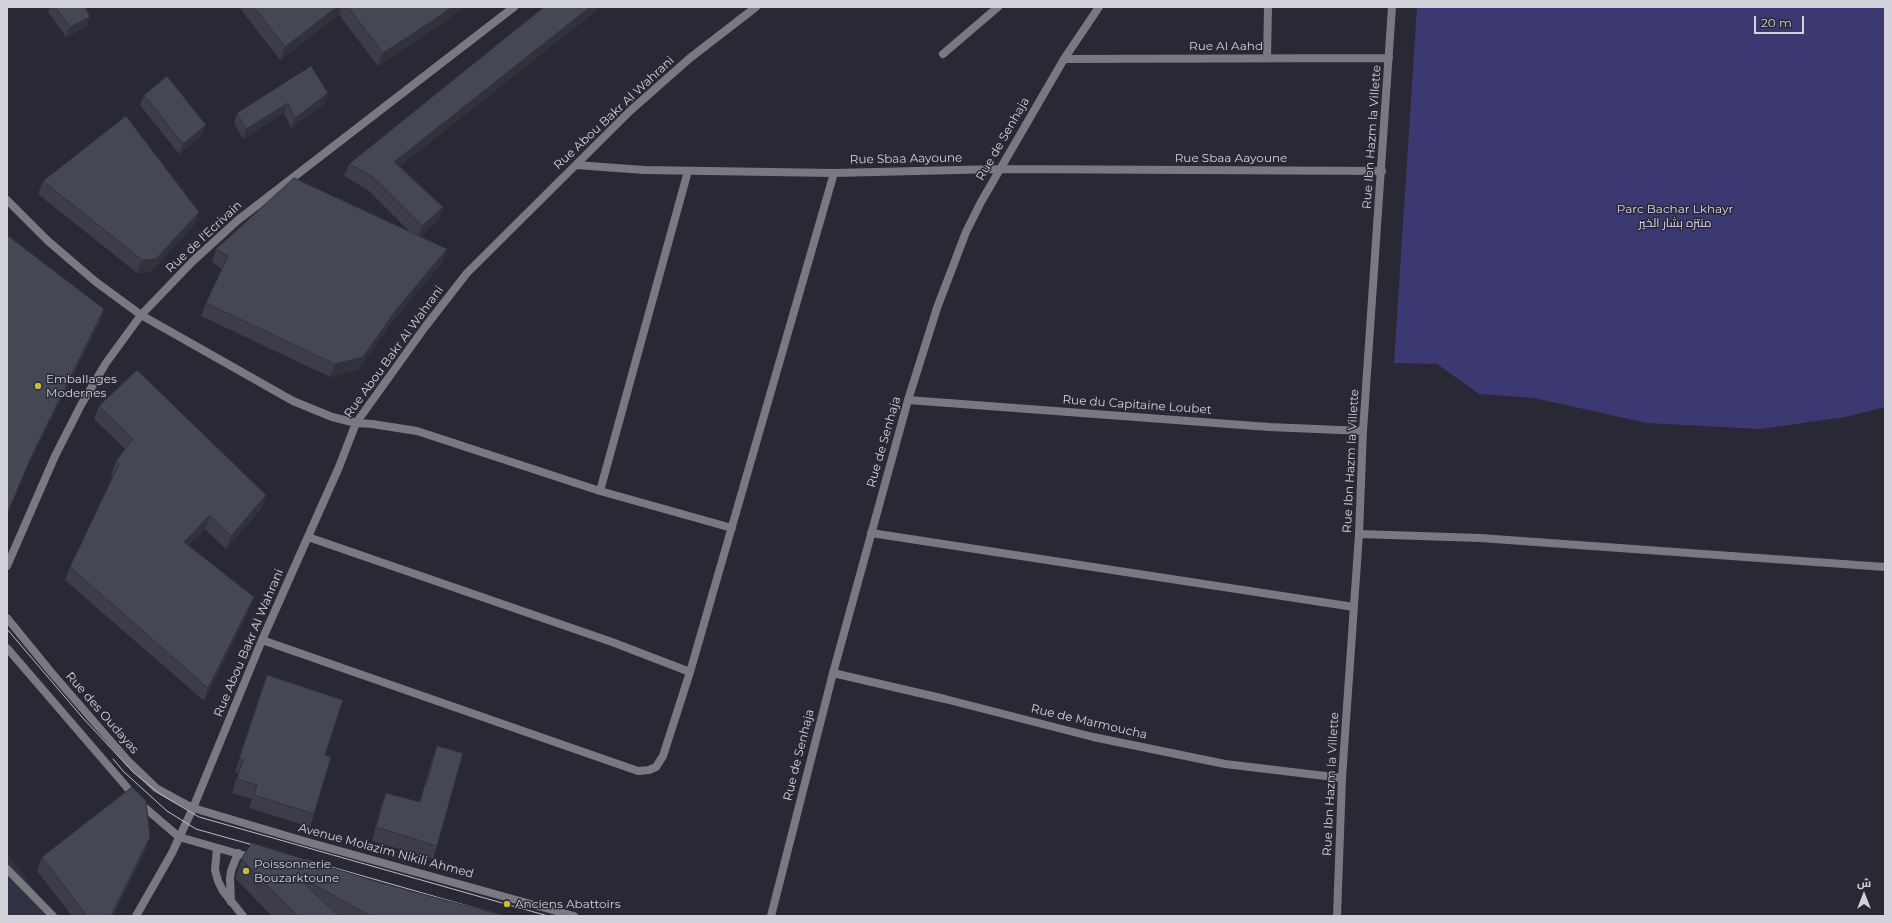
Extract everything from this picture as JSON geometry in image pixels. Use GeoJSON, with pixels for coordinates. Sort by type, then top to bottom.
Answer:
{"type":"FeatureCollection","features":[{"type":"Feature","properties":{"kind":"street","name":"Rue de l'Ecrivain"},"geometry":{"type":"LineString","coordinates":[[7,566],[54,456],[81,405],[118,346],[141,315],[193,261],[238,220],[514,7]]}},
{"type":"Feature","properties":{"kind":"street","name":"Rue Abou Bakr Al Wahrani"},"geometry":{"type":"LineString","coordinates":[[136,916],[172,853],[193,808],[262,640],[308,537],[356,423],[425,327],[467,273],[630,111],[690,58],[756,7]]}},
{"type":"Feature","properties":{"kind":"street"},"geometry":{"type":"LineString","coordinates":[[943,54],[998,7]]}},
{"type":"Feature","properties":{"kind":"street"},"geometry":{"type":"LineString","coordinates":[[1267,58],[1268,7]]}},
{"type":"Feature","properties":{"kind":"street","name":"Rue Ibn Hazm la Villette"},"geometry":{"type":"LineString","coordinates":[[1337,916],[1342,778],[1359,534],[1363,430],[1382,171],[1392,7]]}},
{"type":"Feature","properties":{"kind":"street","name":"Rue de Senhaja"},"geometry":{"type":"LineString","coordinates":[[771,916],[833,673],[871,533],[908,400],[937,308],[955,260],[981,202],[1064,59],[1096,8]]}},
{"type":"Feature","properties":{"kind":"street","name":"Rue Al Aahd"},"geometry":{"type":"LineString","coordinates":[[1064,59],[1389,58]]}},
{"type":"Feature","properties":{"kind":"street","name":"Rue Sbaa Aayoune"},"geometry":{"type":"LineString","coordinates":[[576,165],[644,170],[688,171],[834,172],[999,169],[1382,171]]}},
{"type":"Feature","properties":{"kind":"street"},"geometry":{"type":"LineString","coordinates":[[600,491],[688,171]]}},
{"type":"Feature","properties":{"kind":"street"},"geometry":{"type":"LineString","coordinates":[[262,640],[638,771],[649,770],[656,767],[663,756],[690,672],[834,172]]}},
{"type":"Feature","properties":{"kind":"street"},"geometry":{"type":"LineString","coordinates":[[7,200],[48,241],[96,282],[141,315],[293,401],[332,417],[356,423],[417,431],[600,491],[732,528]]}},
{"type":"Feature","properties":{"kind":"street","name":"Rue du Capitaine Loubet"},"geometry":{"type":"LineString","coordinates":[[908,400],[1269,427],[1363,430]]}},
{"type":"Feature","properties":{"kind":"street"},"geometry":{"type":"LineString","coordinates":[[871,533],[1354,607]]}},
{"type":"Feature","properties":{"kind":"street"},"geometry":{"type":"LineString","coordinates":[[1359,534],[1480,538],[1885,567]]}},
{"type":"Feature","properties":{"kind":"street"},"geometry":{"type":"LineString","coordinates":[[308,537],[612,642],[690,672]]}},
{"type":"Feature","properties":{"kind":"street","name":"Rue des Oudayas"},"geometry":{"type":"LineString","coordinates":[[7,618],[51,672],[128,761],[156,788],[193,808]]}},
{"type":"Feature","properties":{"kind":"street"},"geometry":{"type":"LineString","coordinates":[[7,648],[142,806],[179,837],[260,860]]}},
{"type":"Feature","properties":{"kind":"street","name":"Rue de Marmoucha"},"geometry":{"type":"LineString","coordinates":[[833,673],[1100,738],[1225,764],[1342,778]]}},
{"type":"Feature","properties":{"kind":"street","name":"Avenue Molazim Nikili Ahmed"},"geometry":{"type":"LineString","coordinates":[[193,808],[304,841],[574,916]]}},
{"type":"Feature","properties":{"kind":"street"},"geometry":{"type":"LineString","coordinates":[[217,848],[216,870],[222,892],[243,916]]}},
{"type":"Feature","properties":{"kind":"street"},"geometry":{"type":"LineString","coordinates":[[231,903],[231,870],[238,854]]}},
{"type":"Feature","properties":{"kind":"street"},"geometry":{"type":"LineString","coordinates":[[7,870],[53,916]]}},
{"type":"Feature","properties":{"kind":"shaded area"},"geometry":{"type":"Polygon","coordinates":[[[7,852],[53,916],[7,916],[7,852]]]}},
{"type":"Feature","properties":{"kind":"green space","name":"Parc Bachar Lkhayr منتزه بشار الخير"},"geometry":{"type":"Polygon","coordinates":[[[1417,7],[1885,7],[1885,407],[1845,417],[1760,429],[1647,423],[1534,398],[1479,394],[1437,364],[1394,363],[1417,7]]]}},
{"type":"Feature","properties":{"kind":"building"},"geometry":{"type":"Polygon","coordinates":[[[55,7],[85,7],[90,17],[70,27],[55,7]]]}},
{"type":"Feature","properties":{"kind":"building"},"geometry":{"type":"Polygon","coordinates":[[[254,7],[337,7],[285,47],[254,7]]]}},
{"type":"Feature","properties":{"kind":"building"},"geometry":{"type":"Polygon","coordinates":[[[348,7],[451,7],[383,53],[348,7]]]}},
{"type":"Feature","properties":{"kind":"building"},"geometry":{"type":"Polygon","coordinates":[[[544,7],[590,7],[394,162],[443,207],[422,226],[373,177],[349,164],[544,7]]]}},
{"type":"Feature","properties":{"kind":"building"},"geometry":{"type":"Polygon","coordinates":[[[311,66],[328,93],[295,118],[288,103],[246,129],[237,113],[311,66]]]}},
{"type":"Feature","properties":{"kind":"building"},"geometry":{"type":"Polygon","coordinates":[[[167,76],[206,125],[183,144],[144,95],[167,76]]]}},
{"type":"Feature","properties":{"kind":"building"},"geometry":{"type":"Polygon","coordinates":[[[126,116],[199,212],[156,259],[142,260],[43,181],[126,116]]]}},
{"type":"Feature","properties":{"kind":"building"},"geometry":{"type":"Polygon","coordinates":[[[294,178],[447,249],[396,310],[363,357],[335,364],[206,303],[228,256],[216,249],[294,178]]]}},
{"type":"Feature","properties":{"kind":"building","name":"Emballages Modernes"},"geometry":{"type":"Polygon","coordinates":[[[7,235],[104,309],[32,455],[7,514],[7,235]]]}},
{"type":"Feature","properties":{"kind":"building"},"geometry":{"type":"Polygon","coordinates":[[[137,370],[266,495],[231,536],[210,515],[184,542],[254,597],[208,688],[70,567],[119,464],[116,461],[133,439],[99,406],[137,370]]]}},
{"type":"Feature","properties":{"kind":"building"},"geometry":{"type":"Polygon","coordinates":[[[267,675],[343,700],[325,755],[331,757],[314,814],[254,795],[257,785],[237,779],[243,760],[239,759],[267,675]]]}},
{"type":"Feature","properties":{"kind":"building"},"geometry":{"type":"Polygon","coordinates":[[[437,746],[463,753],[437,846],[376,827],[386,793],[420,802],[437,746]]]}},
{"type":"Feature","properties":{"kind":"building"},"geometry":{"type":"Polygon","coordinates":[[[132,787],[146,801],[150,837],[111,916],[87,916],[42,857],[132,787]]]}},
{"type":"Feature","properties":{"kind":"building"},"geometry":{"type":"Polygon","coordinates":[[[252,843],[385,884],[501,916],[371,916],[304,879],[302,882],[339,916],[298,916],[242,860],[252,843]]]}},
{"type":"Feature","properties":{"kind":"tram line"},"geometry":{"type":"LineString","coordinates":[[7,629],[82,717],[133,772],[160,794],[199,817],[548,916]]}},
{"type":"Feature","properties":{"kind":"tram line"},"geometry":{"type":"LineString","coordinates":[[113,759],[124,772],[167,811],[196,829],[260,847]]}},
{"type":"Feature","properties":{"kind":"tram line"},"geometry":{"type":"LineString","coordinates":[[307,860],[503,916]]}},
{"type":"Feature","properties":{"kind":"place","name":"Emballages Modernes"},"geometry":{"type":"Point","coordinates":[38,386]}},
{"type":"Feature","properties":{"kind":"place","name":"Poissonnerie Bouzarktoune"},"geometry":{"type":"Point","coordinates":[246,871]}},
{"type":"Feature","properties":{"kind":"place","name":"Anciens Abattoirs"},"geometry":{"type":"Point","coordinates":[507,904]}}]}
